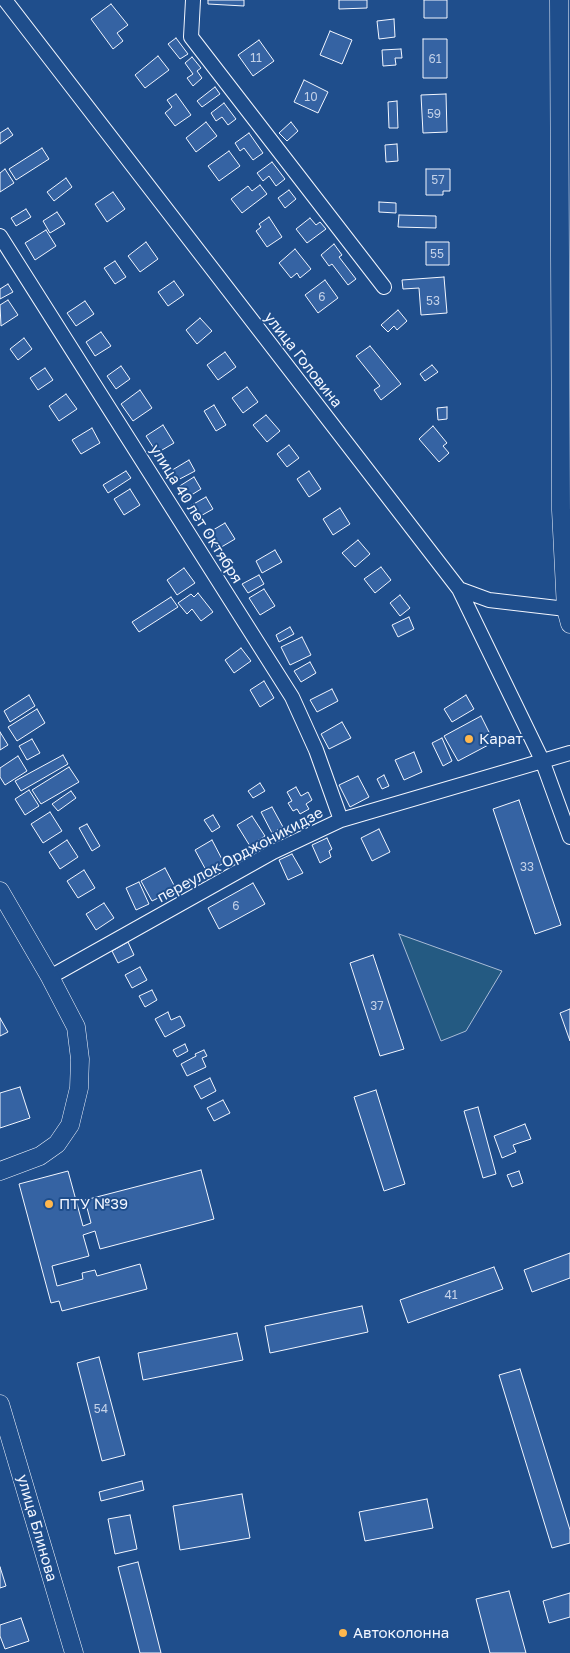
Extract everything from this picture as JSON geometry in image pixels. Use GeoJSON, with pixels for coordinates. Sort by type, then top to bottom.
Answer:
{"type":"FeatureCollection","features":[{"type":"Feature","properties":{"kind":"main road"},"geometry":{"type":"LineString","coordinates":[[559,0],[561,510],[568,617]]}},
{"type":"Feature","properties":{"kind":"main road"},"geometry":{"type":"LineString","coordinates":[[0,891],[50,977],[76,1028],[80,1059],[79,1088],[70,1125],[56,1144],[40,1156],[0,1172]]}},
{"type":"Feature","properties":{"kind":"main road","name":"улица Блинова"},"geometry":{"type":"LineString","coordinates":[[0,1404],[74,1653]]}},
{"type":"Feature","properties":{"kind":"street","name":"улица Головина"},"geometry":{"type":"LineString","coordinates":[[5,0],[459,589],[542,760],[570,837]]}},
{"type":"Feature","properties":{"kind":"street"},"geometry":{"type":"LineString","coordinates":[[193,0],[191,37],[384,287]]}},
{"type":"Feature","properties":{"kind":"street","name":"улица 40 лет Октября"},"geometry":{"type":"LineString","coordinates":[[0,236],[292,697],[316,750],[341,820]]}},
{"type":"Feature","properties":{"kind":"street"},"geometry":{"type":"LineString","coordinates":[[459,589],[488,600],[568,617]]}},
{"type":"Feature","properties":{"kind":"street","name":"переулок Орджоникидзе"},"geometry":{"type":"LineString","coordinates":[[50,977],[273,852],[341,820],[570,753]]}},
{"type":"Feature","properties":{"kind":"shaded area"},"geometry":{"type":"Polygon","coordinates":[[[399,934],[502,971],[466,1031],[441,1041],[399,934]]]}},
{"type":"Feature","properties":{"kind":"building"},"geometry":{"type":"Polygon","coordinates":[[[208,0],[244,0],[244,6],[208,4],[208,0]]]}},
{"type":"Feature","properties":{"kind":"building"},"geometry":{"type":"Polygon","coordinates":[[[339,0],[367,0],[367,8],[339,9],[339,0]]]}},
{"type":"Feature","properties":{"kind":"building"},"geometry":{"type":"Polygon","coordinates":[[[424,0],[447,0],[447,18],[424,18],[424,0]]]}},
{"type":"Feature","properties":{"kind":"building"},"geometry":{"type":"Polygon","coordinates":[[[111,4],[128,25],[117,33],[123,41],[113,49],[91,19],[111,4]]]}},
{"type":"Feature","properties":{"kind":"building"},"geometry":{"type":"Polygon","coordinates":[[[394,19],[395,37],[379,39],[377,21],[394,19]]]}},
{"type":"Feature","properties":{"kind":"building"},"geometry":{"type":"Polygon","coordinates":[[[330,31],[352,40],[342,64],[320,55],[330,31]]]}},
{"type":"Feature","properties":{"kind":"building"},"geometry":{"type":"Polygon","coordinates":[[[176,38],[188,54],[180,59],[168,44],[176,38]]]}},
{"type":"Feature","properties":{"kind":"building"},"geometry":{"type":"Polygon","coordinates":[[[423,39],[447,39],[447,78],[423,78],[423,39]]]}},
{"type":"Feature","properties":{"kind":"building"},"geometry":{"type":"Polygon","coordinates":[[[259,40],[274,61],[253,76],[238,55],[259,40]]]}},
{"type":"Feature","properties":{"kind":"building"},"geometry":{"type":"Polygon","coordinates":[[[401,49],[402,58],[395,58],[396,65],[383,66],[382,50],[401,49]]]}},
{"type":"Feature","properties":{"kind":"building"},"geometry":{"type":"Polygon","coordinates":[[[158,56],[169,70],[145,88],[135,75],[158,56]]]}},
{"type":"Feature","properties":{"kind":"building"},"geometry":{"type":"Polygon","coordinates":[[[192,57],[201,68],[197,71],[202,78],[193,86],[187,78],[193,74],[185,63],[192,57]]]}},
{"type":"Feature","properties":{"kind":"building"},"geometry":{"type":"Polygon","coordinates":[[[304,80],[328,92],[318,113],[294,102],[304,80]]]}},
{"type":"Feature","properties":{"kind":"building"},"geometry":{"type":"Polygon","coordinates":[[[215,87],[220,94],[202,107],[197,101],[215,87]]]}},
{"type":"Feature","properties":{"kind":"building"},"geometry":{"type":"Polygon","coordinates":[[[176,94],[191,115],[175,126],[165,113],[172,107],[167,100],[176,94]]]}},
{"type":"Feature","properties":{"kind":"building"},"geometry":{"type":"Polygon","coordinates":[[[446,94],[447,132],[423,133],[421,95],[446,94]]]}},
{"type":"Feature","properties":{"kind":"building"},"geometry":{"type":"Polygon","coordinates":[[[397,101],[398,128],[389,128],[388,102],[397,101]]]}},
{"type":"Feature","properties":{"kind":"building"},"geometry":{"type":"Polygon","coordinates":[[[224,103],[236,119],[228,125],[222,117],[216,121],[211,113],[224,103]]]}},
{"type":"Feature","properties":{"kind":"building"},"geometry":{"type":"Polygon","coordinates":[[[206,122],[217,136],[196,152],[186,138],[206,122]]]}},
{"type":"Feature","properties":{"kind":"building"},"geometry":{"type":"Polygon","coordinates":[[[291,122],[298,131],[287,141],[279,133],[291,122]]]}},
{"type":"Feature","properties":{"kind":"building"},"geometry":{"type":"Polygon","coordinates":[[[8,128],[13,135],[0,144],[0,133],[8,128]]]}},
{"type":"Feature","properties":{"kind":"building"},"geometry":{"type":"Polygon","coordinates":[[[249,133],[263,153],[253,160],[244,148],[240,151],[235,143],[249,133]]]}},
{"type":"Feature","properties":{"kind":"building"},"geometry":{"type":"Polygon","coordinates":[[[397,144],[398,161],[386,162],[385,145],[397,144]]]}},
{"type":"Feature","properties":{"kind":"building"},"geometry":{"type":"Polygon","coordinates":[[[42,148],[49,159],[16,180],[9,169],[42,148]]]}},
{"type":"Feature","properties":{"kind":"building"},"geometry":{"type":"Polygon","coordinates":[[[229,151],[240,166],[219,181],[208,166],[229,151]]]}},
{"type":"Feature","properties":{"kind":"building"},"geometry":{"type":"Polygon","coordinates":[[[272,162],[285,179],[276,186],[269,176],[263,181],[257,173],[272,162]]]}},
{"type":"Feature","properties":{"kind":"building"},"geometry":{"type":"Polygon","coordinates":[[[5,169],[14,183],[0,192],[0,173],[5,169]]]}},
{"type":"Feature","properties":{"kind":"building"},"geometry":{"type":"Polygon","coordinates":[[[426,169],[450,169],[450,191],[443,191],[443,195],[426,195],[426,169]]]}},
{"type":"Feature","properties":{"kind":"building"},"geometry":{"type":"Polygon","coordinates":[[[66,178],[72,187],[54,201],[47,192],[66,178]]]}},
{"type":"Feature","properties":{"kind":"building"},"geometry":{"type":"Polygon","coordinates":[[[260,185],[267,194],[242,213],[231,199],[248,186],[252,191],[260,185]]]}},
{"type":"Feature","properties":{"kind":"building"},"geometry":{"type":"Polygon","coordinates":[[[289,190],[296,199],[285,208],[278,198],[289,190]]]}},
{"type":"Feature","properties":{"kind":"building"},"geometry":{"type":"Polygon","coordinates":[[[113,192],[125,209],[107,222],[95,204],[113,192]]]}},
{"type":"Feature","properties":{"kind":"building"},"geometry":{"type":"Polygon","coordinates":[[[379,202],[396,203],[396,213],[379,212],[379,202]]]}},
{"type":"Feature","properties":{"kind":"building"},"geometry":{"type":"Polygon","coordinates":[[[26,209],[31,217],[16,226],[11,218],[26,209]]]}},
{"type":"Feature","properties":{"kind":"building"},"geometry":{"type":"Polygon","coordinates":[[[57,212],[65,224],[50,233],[43,221],[57,212]]]}},
{"type":"Feature","properties":{"kind":"building"},"geometry":{"type":"Polygon","coordinates":[[[399,215],[436,216],[436,228],[398,227],[399,215]]]}},
{"type":"Feature","properties":{"kind":"building"},"geometry":{"type":"Polygon","coordinates":[[[269,217],[282,237],[267,247],[256,231],[261,227],[259,224],[269,217]]]}},
{"type":"Feature","properties":{"kind":"building"},"geometry":{"type":"Polygon","coordinates":[[[310,218],[316,225],[320,222],[326,229],[307,243],[296,229],[310,218]]]}},
{"type":"Feature","properties":{"kind":"building"},"geometry":{"type":"Polygon","coordinates":[[[46,230],[56,246],[35,260],[25,243],[46,230]]]}},
{"type":"Feature","properties":{"kind":"building"},"geometry":{"type":"Polygon","coordinates":[[[146,242],[158,259],[140,272],[128,256],[146,242]]]}},
{"type":"Feature","properties":{"kind":"building"},"geometry":{"type":"Polygon","coordinates":[[[426,242],[449,242],[449,265],[426,265],[426,242]]]}},
{"type":"Feature","properties":{"kind":"building"},"geometry":{"type":"Polygon","coordinates":[[[334,244],[342,255],[339,257],[356,279],[348,285],[332,264],[329,266],[321,255],[334,244]]]}},
{"type":"Feature","properties":{"kind":"building"},"geometry":{"type":"Polygon","coordinates":[[[295,249],[311,269],[300,278],[297,273],[291,278],[279,263],[295,249]]]}},
{"type":"Feature","properties":{"kind":"building"},"geometry":{"type":"Polygon","coordinates":[[[115,261],[126,277],[115,284],[104,268],[115,261]]]}},
{"type":"Feature","properties":{"kind":"building"},"geometry":{"type":"Polygon","coordinates":[[[444,277],[447,313],[421,315],[419,288],[403,289],[402,280],[444,277]]]}},
{"type":"Feature","properties":{"kind":"building"},"geometry":{"type":"Polygon","coordinates":[[[325,280],[338,298],[318,313],[305,295],[325,280]]]}},
{"type":"Feature","properties":{"kind":"building"},"geometry":{"type":"Polygon","coordinates":[[[174,281],[184,295],[168,306],[158,292],[174,281]]]}},
{"type":"Feature","properties":{"kind":"building"},"geometry":{"type":"Polygon","coordinates":[[[8,284],[13,292],[0,299],[0,289],[8,284]]]}},
{"type":"Feature","properties":{"kind":"building"},"geometry":{"type":"Polygon","coordinates":[[[8,300],[18,315],[1,326],[0,305],[8,300]]]}},
{"type":"Feature","properties":{"kind":"building"},"geometry":{"type":"Polygon","coordinates":[[[85,301],[94,314],[76,326],[67,313],[85,301]]]}},
{"type":"Feature","properties":{"kind":"building"},"geometry":{"type":"Polygon","coordinates":[[[398,310],[407,321],[397,330],[394,326],[388,332],[381,325],[398,310]]]}},
{"type":"Feature","properties":{"kind":"building"},"geometry":{"type":"Polygon","coordinates":[[[200,318],[212,331],[197,344],[186,330],[200,318]]]}},
{"type":"Feature","properties":{"kind":"building"},"geometry":{"type":"Polygon","coordinates":[[[101,332],[111,346],[95,356],[86,342],[101,332]]]}},
{"type":"Feature","properties":{"kind":"building"},"geometry":{"type":"Polygon","coordinates":[[[24,338],[32,349],[18,360],[10,349],[24,338]]]}},
{"type":"Feature","properties":{"kind":"building"},"geometry":{"type":"Polygon","coordinates":[[[370,346],[401,384],[381,400],[374,390],[380,386],[356,356],[370,346]]]}},
{"type":"Feature","properties":{"kind":"building"},"geometry":{"type":"Polygon","coordinates":[[[225,352],[236,367],[218,380],[207,365],[225,352]]]}},
{"type":"Feature","properties":{"kind":"building"},"geometry":{"type":"Polygon","coordinates":[[[432,365],[438,372],[425,381],[420,374],[432,365]]]}},
{"type":"Feature","properties":{"kind":"building"},"geometry":{"type":"Polygon","coordinates":[[[121,366],[130,379],[116,389],[107,376],[121,366]]]}},
{"type":"Feature","properties":{"kind":"building"},"geometry":{"type":"Polygon","coordinates":[[[45,368],[53,380],[38,390],[30,378],[45,368]]]}},
{"type":"Feature","properties":{"kind":"building"},"geometry":{"type":"Polygon","coordinates":[[[247,387],[258,402],[243,413],[232,398],[247,387]]]}},
{"type":"Feature","properties":{"kind":"building"},"geometry":{"type":"Polygon","coordinates":[[[140,390],[152,408],[133,421],[121,404],[140,390]]]}},
{"type":"Feature","properties":{"kind":"building"},"geometry":{"type":"Polygon","coordinates":[[[66,394],[77,409],[59,421],[49,406],[66,394]]]}},
{"type":"Feature","properties":{"kind":"building"},"geometry":{"type":"Polygon","coordinates":[[[214,405],[226,425],[216,431],[204,411],[214,405]]]}},
{"type":"Feature","properties":{"kind":"building"},"geometry":{"type":"Polygon","coordinates":[[[447,407],[447,419],[438,420],[437,408],[447,407]]]}},
{"type":"Feature","properties":{"kind":"building"},"geometry":{"type":"Polygon","coordinates":[[[266,415],[280,431],[267,442],[253,425],[266,415]]]}},
{"type":"Feature","properties":{"kind":"building"},"geometry":{"type":"Polygon","coordinates":[[[163,425],[174,443],[157,453],[146,436],[163,425]]]}},
{"type":"Feature","properties":{"kind":"building"},"geometry":{"type":"Polygon","coordinates":[[[433,426],[447,443],[443,446],[449,453],[439,462],[419,439],[433,426]]]}},
{"type":"Feature","properties":{"kind":"building"},"geometry":{"type":"Polygon","coordinates":[[[92,428],[100,443],[81,454],[72,440],[92,428]]]}},
{"type":"Feature","properties":{"kind":"building"},"geometry":{"type":"Polygon","coordinates":[[[289,445],[299,458],[287,467],[277,454],[289,445]]]}},
{"type":"Feature","properties":{"kind":"building"},"geometry":{"type":"Polygon","coordinates":[[[189,460],[195,471],[174,482],[169,472],[189,460]]]}},
{"type":"Feature","properties":{"kind":"building"},"geometry":{"type":"Polygon","coordinates":[[[126,471],[131,478],[108,493],[103,485],[126,471]]]}},
{"type":"Feature","properties":{"kind":"building"},"geometry":{"type":"Polygon","coordinates":[[[309,471],[321,489],[309,497],[297,479],[309,471]]]}},
{"type":"Feature","properties":{"kind":"building"},"geometry":{"type":"Polygon","coordinates":[[[194,477],[201,489],[185,499],[178,487],[194,477]]]}},
{"type":"Feature","properties":{"kind":"building"},"geometry":{"type":"Polygon","coordinates":[[[130,489],[140,505],[124,515],[114,499],[130,489]]]}},
{"type":"Feature","properties":{"kind":"building"},"geometry":{"type":"Polygon","coordinates":[[[206,497],[213,509],[197,518],[190,506],[206,497]]]}},
{"type":"Feature","properties":{"kind":"building"},"geometry":{"type":"Polygon","coordinates":[[[340,508],[350,524],[333,535],[323,519],[340,508]]]}},
{"type":"Feature","properties":{"kind":"building"},"geometry":{"type":"Polygon","coordinates":[[[225,523],[235,539],[218,549],[208,533],[225,523]]]}},
{"type":"Feature","properties":{"kind":"building"},"geometry":{"type":"Polygon","coordinates":[[[358,540],[370,554],[355,567],[342,553],[358,540]]]}},
{"type":"Feature","properties":{"kind":"building"},"geometry":{"type":"Polygon","coordinates":[[[275,550],[282,562],[262,573],[256,561],[275,550]]]}},
{"type":"Feature","properties":{"kind":"building"},"geometry":{"type":"Polygon","coordinates":[[[381,567],[391,580],[375,593],[364,579],[381,567]]]}},
{"type":"Feature","properties":{"kind":"building"},"geometry":{"type":"Polygon","coordinates":[[[184,568],[195,583],[177,595],[167,580],[184,568]]]}},
{"type":"Feature","properties":{"kind":"building"},"geometry":{"type":"Polygon","coordinates":[[[259,575],[264,584],[248,593],[242,584],[259,575]]]}},
{"type":"Feature","properties":{"kind":"building"},"geometry":{"type":"Polygon","coordinates":[[[264,589],[275,606],[260,615],[249,598],[264,589]]]}},
{"type":"Feature","properties":{"kind":"building"},"geometry":{"type":"Polygon","coordinates":[[[198,593],[213,612],[201,621],[192,609],[187,614],[178,603],[191,594],[194,597],[198,593]]]}},
{"type":"Feature","properties":{"kind":"building"},"geometry":{"type":"Polygon","coordinates":[[[400,595],[410,608],[400,616],[390,603],[400,595]]]}},
{"type":"Feature","properties":{"kind":"building"},"geometry":{"type":"Polygon","coordinates":[[[171,597],[178,607],[139,632],[132,622],[171,597]]]}},
{"type":"Feature","properties":{"kind":"building"},"geometry":{"type":"Polygon","coordinates":[[[409,617],[414,629],[398,637],[392,625],[409,617]]]}},
{"type":"Feature","properties":{"kind":"building"},"geometry":{"type":"Polygon","coordinates":[[[290,627],[294,634],[279,642],[276,635],[290,627]]]}},
{"type":"Feature","properties":{"kind":"building"},"geometry":{"type":"Polygon","coordinates":[[[302,637],[311,655],[290,665],[281,647],[302,637]]]}},
{"type":"Feature","properties":{"kind":"building"},"geometry":{"type":"Polygon","coordinates":[[[241,648],[251,661],[234,673],[225,660],[241,648]]]}},
{"type":"Feature","properties":{"kind":"building"},"geometry":{"type":"Polygon","coordinates":[[[310,662],[316,673],[301,682],[294,671],[310,662]]]}},
{"type":"Feature","properties":{"kind":"building"},"geometry":{"type":"Polygon","coordinates":[[[264,681],[274,698],[260,707],[250,690],[264,681]]]}},
{"type":"Feature","properties":{"kind":"building"},"geometry":{"type":"Polygon","coordinates":[[[332,689],[338,701],[317,712],[310,700],[332,689]]]}},
{"type":"Feature","properties":{"kind":"building"},"geometry":{"type":"Polygon","coordinates":[[[29,695],[35,706],[10,722],[4,711],[29,695]]]}},
{"type":"Feature","properties":{"kind":"building"},"geometry":{"type":"Polygon","coordinates":[[[466,695],[474,709],[452,722],[444,709],[466,695]]]}},
{"type":"Feature","properties":{"kind":"building"},"geometry":{"type":"Polygon","coordinates":[[[37,709],[45,723],[17,741],[8,727],[37,709]]]}},
{"type":"Feature","properties":{"kind":"building","name":"Карат"},"geometry":{"type":"Polygon","coordinates":[[[481,716],[494,742],[458,761],[444,736],[481,716]]]}},
{"type":"Feature","properties":{"kind":"building"},"geometry":{"type":"Polygon","coordinates":[[[342,722],[351,738],[329,749],[321,734],[342,722]]]}},
{"type":"Feature","properties":{"kind":"building"},"geometry":{"type":"Polygon","coordinates":[[[0,732],[8,745],[0,750],[0,732]]]}},
{"type":"Feature","properties":{"kind":"building"},"geometry":{"type":"Polygon","coordinates":[[[442,738],[452,761],[443,766],[432,743],[442,738]]]}},
{"type":"Feature","properties":{"kind":"building"},"geometry":{"type":"Polygon","coordinates":[[[32,739],[40,753],[27,760],[19,746],[32,739]]]}},
{"type":"Feature","properties":{"kind":"building"},"geometry":{"type":"Polygon","coordinates":[[[414,752],[422,772],[404,780],[395,760],[414,752]]]}},
{"type":"Feature","properties":{"kind":"building"},"geometry":{"type":"Polygon","coordinates":[[[63,755],[68,764],[21,791],[15,781],[63,755]]]}},
{"type":"Feature","properties":{"kind":"building"},"geometry":{"type":"Polygon","coordinates":[[[18,756],[27,771],[5,785],[0,777],[0,768],[18,756]]]}},
{"type":"Feature","properties":{"kind":"building"},"geometry":{"type":"Polygon","coordinates":[[[69,767],[79,782],[41,804],[32,790],[69,767]]]}},
{"type":"Feature","properties":{"kind":"building"},"geometry":{"type":"Polygon","coordinates":[[[384,775],[389,786],[382,789],[377,779],[384,775]]]}},
{"type":"Feature","properties":{"kind":"building"},"geometry":{"type":"Polygon","coordinates":[[[358,776],[369,797],[350,807],[339,785],[358,776]]]}},
{"type":"Feature","properties":{"kind":"building"},"geometry":{"type":"Polygon","coordinates":[[[260,783],[265,791],[253,798],[248,791],[260,783]]]}},
{"type":"Feature","properties":{"kind":"building"},"geometry":{"type":"Polygon","coordinates":[[[296,787],[301,796],[308,792],[312,800],[306,804],[309,809],[300,814],[297,809],[293,811],[288,803],[292,801],[287,792],[296,787]]]}},
{"type":"Feature","properties":{"kind":"building"},"geometry":{"type":"Polygon","coordinates":[[[29,790],[39,806],[25,815],[15,799],[29,790]]]}},
{"type":"Feature","properties":{"kind":"building"},"geometry":{"type":"Polygon","coordinates":[[[71,791],[76,798],[58,811],[52,804],[71,791]]]}},
{"type":"Feature","properties":{"kind":"building"},"geometry":{"type":"Polygon","coordinates":[[[519,800],[561,925],[535,934],[493,809],[519,800]]]}},
{"type":"Feature","properties":{"kind":"building"},"geometry":{"type":"Polygon","coordinates":[[[272,807],[283,827],[272,833],[261,812],[272,807]]]}},
{"type":"Feature","properties":{"kind":"building"},"geometry":{"type":"Polygon","coordinates":[[[50,812],[62,831],[43,843],[31,824],[50,812]]]}},
{"type":"Feature","properties":{"kind":"building"},"geometry":{"type":"Polygon","coordinates":[[[213,815],[220,827],[212,832],[204,820],[213,815]]]}},
{"type":"Feature","properties":{"kind":"building"},"geometry":{"type":"Polygon","coordinates":[[[252,816],[265,836],[250,846],[237,825],[252,816]]]}},
{"type":"Feature","properties":{"kind":"building"},"geometry":{"type":"Polygon","coordinates":[[[87,824],[100,846],[92,851],[79,828],[87,824]]]}},
{"type":"Feature","properties":{"kind":"building"},"geometry":{"type":"Polygon","coordinates":[[[379,829],[390,852],[372,861],[361,838],[379,829]]]}},
{"type":"Feature","properties":{"kind":"building"},"geometry":{"type":"Polygon","coordinates":[[[327,838],[332,849],[329,851],[331,857],[320,863],[312,845],[327,838]]]}},
{"type":"Feature","properties":{"kind":"building"},"geometry":{"type":"Polygon","coordinates":[[[67,840],[78,857],[60,869],[49,852],[67,840]]]}},
{"type":"Feature","properties":{"kind":"building"},"geometry":{"type":"Polygon","coordinates":[[[212,840],[224,863],[207,872],[195,850],[212,840]]]}},
{"type":"Feature","properties":{"kind":"building"},"geometry":{"type":"Polygon","coordinates":[[[292,854],[303,873],[288,880],[279,860],[292,854]]]}},
{"type":"Feature","properties":{"kind":"building"},"geometry":{"type":"Polygon","coordinates":[[[165,868],[176,889],[152,901],[141,881],[165,868]]]}},
{"type":"Feature","properties":{"kind":"building"},"geometry":{"type":"Polygon","coordinates":[[[84,870],[95,888],[78,898],[67,881],[84,870]]]}},
{"type":"Feature","properties":{"kind":"building"},"geometry":{"type":"Polygon","coordinates":[[[139,882],[149,904],[136,910],[126,888],[139,882]]]}},
{"type":"Feature","properties":{"kind":"building"},"geometry":{"type":"Polygon","coordinates":[[[253,883],[265,904],[219,929],[208,908],[253,883]]]}},
{"type":"Feature","properties":{"kind":"building"},"geometry":{"type":"Polygon","coordinates":[[[104,903],[114,918],[96,930],[86,914],[104,903]]]}},
{"type":"Feature","properties":{"kind":"building"},"geometry":{"type":"Polygon","coordinates":[[[128,942],[134,955],[118,963],[112,951],[128,942]]]}},
{"type":"Feature","properties":{"kind":"building"},"geometry":{"type":"Polygon","coordinates":[[[373,955],[404,1049],[380,1056],[350,963],[373,955]]]}},
{"type":"Feature","properties":{"kind":"building"},"geometry":{"type":"Polygon","coordinates":[[[140,967],[147,980],[132,988],[125,975],[140,967]]]}},
{"type":"Feature","properties":{"kind":"building"},"geometry":{"type":"Polygon","coordinates":[[[152,990],[157,1000],[145,1007],[139,996],[152,990]]]}},
{"type":"Feature","properties":{"kind":"building"},"geometry":{"type":"Polygon","coordinates":[[[570,1009],[570,1041],[560,1013],[570,1009]]]}},
{"type":"Feature","properties":{"kind":"building"},"geometry":{"type":"Polygon","coordinates":[[[168,1012],[171,1020],[180,1016],[185,1026],[165,1037],[155,1019],[168,1012]]]}},
{"type":"Feature","properties":{"kind":"building"},"geometry":{"type":"Polygon","coordinates":[[[0,1018],[8,1032],[0,1036],[0,1018]]]}},
{"type":"Feature","properties":{"kind":"building"},"geometry":{"type":"Polygon","coordinates":[[[185,1044],[188,1051],[177,1057],[173,1050],[185,1044]]]}},
{"type":"Feature","properties":{"kind":"building"},"geometry":{"type":"Polygon","coordinates":[[[204,1050],[207,1056],[202,1058],[206,1067],[187,1076],[181,1064],[204,1050]]]}},
{"type":"Feature","properties":{"kind":"building"},"geometry":{"type":"Polygon","coordinates":[[[210,1078],[216,1091],[201,1099],[194,1086],[210,1078]]]}},
{"type":"Feature","properties":{"kind":"building"},"geometry":{"type":"Polygon","coordinates":[[[20,1087],[30,1118],[0,1128],[0,1093],[20,1087]]]}},
{"type":"Feature","properties":{"kind":"building"},"geometry":{"type":"Polygon","coordinates":[[[376,1090],[405,1184],[384,1191],[354,1097],[376,1090]]]}},
{"type":"Feature","properties":{"kind":"building"},"geometry":{"type":"Polygon","coordinates":[[[223,1100],[230,1113],[214,1121],[207,1108],[223,1100]]]}},
{"type":"Feature","properties":{"kind":"building"},"geometry":{"type":"Polygon","coordinates":[[[478,1107],[496,1174],[483,1178],[464,1111],[478,1107]]]}},
{"type":"Feature","properties":{"kind":"building"},"geometry":{"type":"Polygon","coordinates":[[[525,1124],[531,1139],[513,1145],[516,1152],[502,1158],[494,1136],[525,1124]]]}},
{"type":"Feature","properties":{"kind":"building"},"geometry":{"type":"Polygon","coordinates":[[[201,1170],[214,1219],[100,1249],[95,1231],[83,1235],[89,1256],[52,1266],[57,1286],[83,1279],[82,1273],[95,1270],[97,1276],[140,1264],[147,1289],[62,1311],[59,1301],[51,1303],[19,1184],[68,1171],[83,1226],[91,1223],[85,1200],[201,1170]]]}},
{"type":"Feature","properties":{"kind":"building"},"geometry":{"type":"Polygon","coordinates":[[[519,1171],[523,1183],[512,1187],[507,1175],[519,1171]]]}},
{"type":"Feature","properties":{"kind":"building"},"geometry":{"type":"Polygon","coordinates":[[[570,1253],[570,1278],[532,1292],[524,1270],[570,1253]]]}},
{"type":"Feature","properties":{"kind":"building"},"geometry":{"type":"Polygon","coordinates":[[[494,1267],[503,1289],[408,1323],[400,1300],[494,1267]]]}},
{"type":"Feature","properties":{"kind":"building"},"geometry":{"type":"Polygon","coordinates":[[[362,1306],[368,1332],[270,1353],[265,1326],[362,1306]]]}},
{"type":"Feature","properties":{"kind":"building"},"geometry":{"type":"Polygon","coordinates":[[[237,1333],[243,1360],[143,1380],[138,1353],[237,1333]]]}},
{"type":"Feature","properties":{"kind":"building"},"geometry":{"type":"Polygon","coordinates":[[[99,1357],[125,1455],[102,1461],[77,1363],[99,1357]]]}},
{"type":"Feature","properties":{"kind":"building"},"geometry":{"type":"Polygon","coordinates":[[[520,1369],[570,1530],[570,1543],[552,1548],[499,1375],[520,1369]]]}},
{"type":"Feature","properties":{"kind":"building"},"geometry":{"type":"Polygon","coordinates":[[[142,1481],[144,1490],[101,1501],[99,1492],[142,1481]]]}},
{"type":"Feature","properties":{"kind":"building"},"geometry":{"type":"Polygon","coordinates":[[[242,1494],[250,1538],[180,1550],[173,1506],[242,1494]]]}},
{"type":"Feature","properties":{"kind":"building"},"geometry":{"type":"Polygon","coordinates":[[[427,1499],[433,1528],[365,1541],[359,1512],[427,1499]]]}},
{"type":"Feature","properties":{"kind":"building"},"geometry":{"type":"Polygon","coordinates":[[[130,1515],[137,1549],[115,1554],[108,1519],[130,1515]]]}},
{"type":"Feature","properties":{"kind":"building"},"geometry":{"type":"Polygon","coordinates":[[[138,1562],[161,1653],[140,1653],[118,1567],[138,1562]]]}},
{"type":"Feature","properties":{"kind":"building"},"geometry":{"type":"Polygon","coordinates":[[[0,1567],[6,1586],[0,1588],[0,1567]]]}},
{"type":"Feature","properties":{"kind":"building"},"geometry":{"type":"Polygon","coordinates":[[[509,1591],[526,1653],[490,1653],[476,1599],[509,1591]]]}},
{"type":"Feature","properties":{"kind":"building"},"geometry":{"type":"Polygon","coordinates":[[[570,1593],[570,1617],[549,1623],[543,1601],[570,1593]]]}},
{"type":"Feature","properties":{"kind":"building"},"geometry":{"type":"Polygon","coordinates":[[[21,1618],[29,1641],[5,1649],[0,1636],[0,1625],[21,1618]]]}},
{"type":"Feature","properties":{"kind":"place","name":"Карат"},"geometry":{"type":"Point","coordinates":[469,739]}},
{"type":"Feature","properties":{"kind":"place","name":"ПТУ №39"},"geometry":{"type":"Point","coordinates":[49,1204]}},
{"type":"Feature","properties":{"kind":"place","name":"Автоколонна"},"geometry":{"type":"Point","coordinates":[343,1633]}}]}
